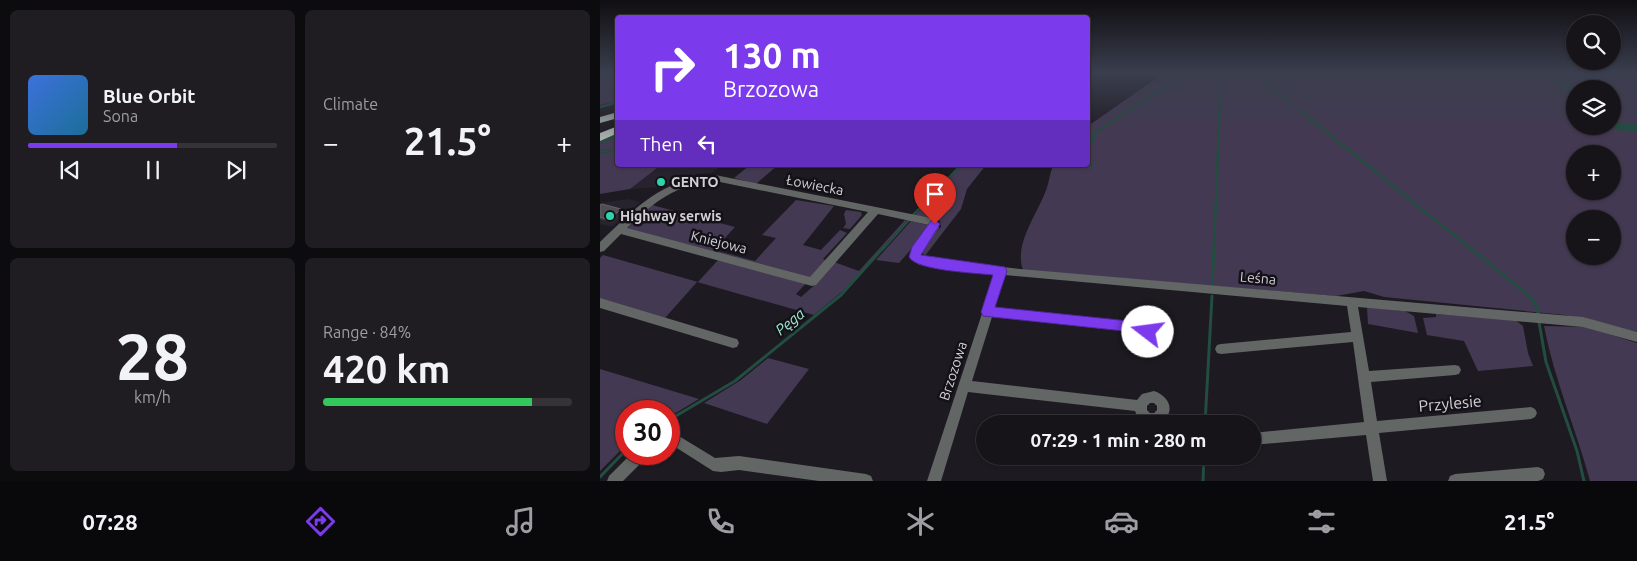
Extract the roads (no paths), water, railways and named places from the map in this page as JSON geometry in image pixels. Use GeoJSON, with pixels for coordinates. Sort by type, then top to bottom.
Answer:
{"type":"FeatureCollection","features":[{"type":"Feature","properties":{"kind":"main road"},"geometry":{"type":"LineString","coordinates":[[600,113],[615,109]]}},
{"type":"Feature","properties":{"kind":"main road"},"geometry":{"type":"LineString","coordinates":[[600,120],[615,116]]}},
{"type":"Feature","properties":{"kind":"main road"},"geometry":{"type":"LineString","coordinates":[[600,125],[615,120]]}},
{"type":"Feature","properties":{"kind":"main road"},"geometry":{"type":"LineString","coordinates":[[600,131],[615,128]]}},
{"type":"Feature","properties":{"kind":"main road"},"geometry":{"type":"LineString","coordinates":[[600,137],[615,129]]}},
{"type":"Feature","properties":{"kind":"street","name":"Łowiecka"},"geometry":{"type":"LineString","coordinates":[[620,230],[661,192],[694,180],[716,178],[930,221],[935,224]]}},
{"type":"Feature","properties":{"kind":"street","name":"Kniejowa"},"geometry":{"type":"LineString","coordinates":[[620,230],[812,282],[875,211]]}},
{"type":"Feature","properties":{"kind":"street","name":"Leśna"},"geometry":{"type":"LineString","coordinates":[[935,224],[916,250],[917,259],[924,262],[1001,271],[1574,321],[1637,337]]}},
{"type":"Feature","properties":{"kind":"street"},"geometry":{"type":"LineString","coordinates":[[600,248],[620,230]]}},
{"type":"Feature","properties":{"kind":"street","name":"Brzozowa"},"geometry":{"type":"LineString","coordinates":[[934,481],[1001,271]]}},
{"type":"Feature","properties":{"kind":"street"},"geometry":{"type":"LineString","coordinates":[[1352,302],[1380,481]]}},
{"type":"Feature","properties":{"kind":"street"},"geometry":{"type":"LineString","coordinates":[[600,303],[733,343]]}},
{"type":"Feature","properties":{"kind":"street"},"geometry":{"type":"LineString","coordinates":[[988,312],[1148,328]]}},
{"type":"Feature","properties":{"kind":"street"},"geometry":{"type":"LineString","coordinates":[[1220,349],[1357,338]]}},
{"type":"Feature","properties":{"kind":"street"},"geometry":{"type":"LineString","coordinates":[[1363,377],[1455,370]]}},
{"type":"Feature","properties":{"kind":"street"},"geometry":{"type":"LineString","coordinates":[[963,386],[1140,406]]}},
{"type":"Feature","properties":{"kind":"street","name":"Przylesie"},"geometry":{"type":"LineString","coordinates":[[1261,438],[1531,413]]}},
{"type":"Feature","properties":{"kind":"street"},"geometry":{"type":"LineString","coordinates":[[680,443],[713,464],[739,463],[866,481]]}},
{"type":"Feature","properties":{"kind":"street"},"geometry":{"type":"LineString","coordinates":[[614,481],[629,465]]}},
{"type":"Feature","properties":{"kind":"street"},"geometry":{"type":"LineString","coordinates":[[1455,481],[1538,474]]}},
{"type":"Feature","properties":{"kind":"waterway"},"geometry":{"type":"LineString","coordinates":[[1090,146],[1095,133],[1151,95]]}},
{"type":"Feature","properties":{"kind":"waterway"},"geometry":{"type":"LineString","coordinates":[[1214,249],[1220,95]]}},
{"type":"Feature","properties":{"kind":"waterway"},"geometry":{"type":"LineString","coordinates":[[1281,95],[1293,105]]}},
{"type":"Feature","properties":{"kind":"waterway"},"geometry":{"type":"LineString","coordinates":[[600,107],[615,103]]}},
{"type":"Feature","properties":{"kind":"waterway"},"geometry":{"type":"LineString","coordinates":[[1299,110],[1471,249]]}},
{"type":"Feature","properties":{"kind":"waterway"},"geometry":{"type":"LineString","coordinates":[[1621,127],[1637,127]]}},
{"type":"Feature","properties":{"kind":"waterway"},"geometry":{"type":"LineString","coordinates":[[600,143],[615,136]]}},
{"type":"Feature","properties":{"kind":"waterway"},"geometry":{"type":"LineString","coordinates":[[600,152],[615,150]]}},
{"type":"Feature","properties":{"kind":"waterway","name":"Pęga"},"geometry":{"type":"LineString","coordinates":[[913,215],[959,167]]}},
{"type":"Feature","properties":{"kind":"waterway","name":"Pęga"},"geometry":{"type":"LineString","coordinates":[[883,249],[909,220]]}},
{"type":"Feature","properties":{"kind":"waterway","name":"Pęga"},"geometry":{"type":"LineString","coordinates":[[680,414],[735,381],[841,295],[884,247]]}},
{"type":"Feature","properties":{"kind":"waterway"},"geometry":{"type":"LineString","coordinates":[[1212,287],[1214,247]]}},
{"type":"Feature","properties":{"kind":"waterway"},"geometry":{"type":"LineString","coordinates":[[1469,247],[1527,294],[1535,303],[1538,313]]}},
{"type":"Feature","properties":{"kind":"waterway"},"geometry":{"type":"LineString","coordinates":[[1205,415],[1212,296]]}},
{"type":"Feature","properties":{"kind":"waterway"},"geometry":{"type":"LineString","coordinates":[[1539,322],[1546,362],[1577,451],[1584,481]]}},
{"type":"Feature","properties":{"kind":"waterway","name":"Pęga"},"geometry":{"type":"LineString","coordinates":[[600,477],[615,461]]}},
{"type":"Feature","properties":{"kind":"waterway"},"geometry":{"type":"LineString","coordinates":[[1203,481],[1204,465]]}},
{"type":"Feature","properties":{"kind":"place","name":"GENTO"},"geometry":{"type":"Point","coordinates":[661,182]}},
{"type":"Feature","properties":{"kind":"place","name":"Highway serwis"},"geometry":{"type":"Point","coordinates":[610,216]}}]}
